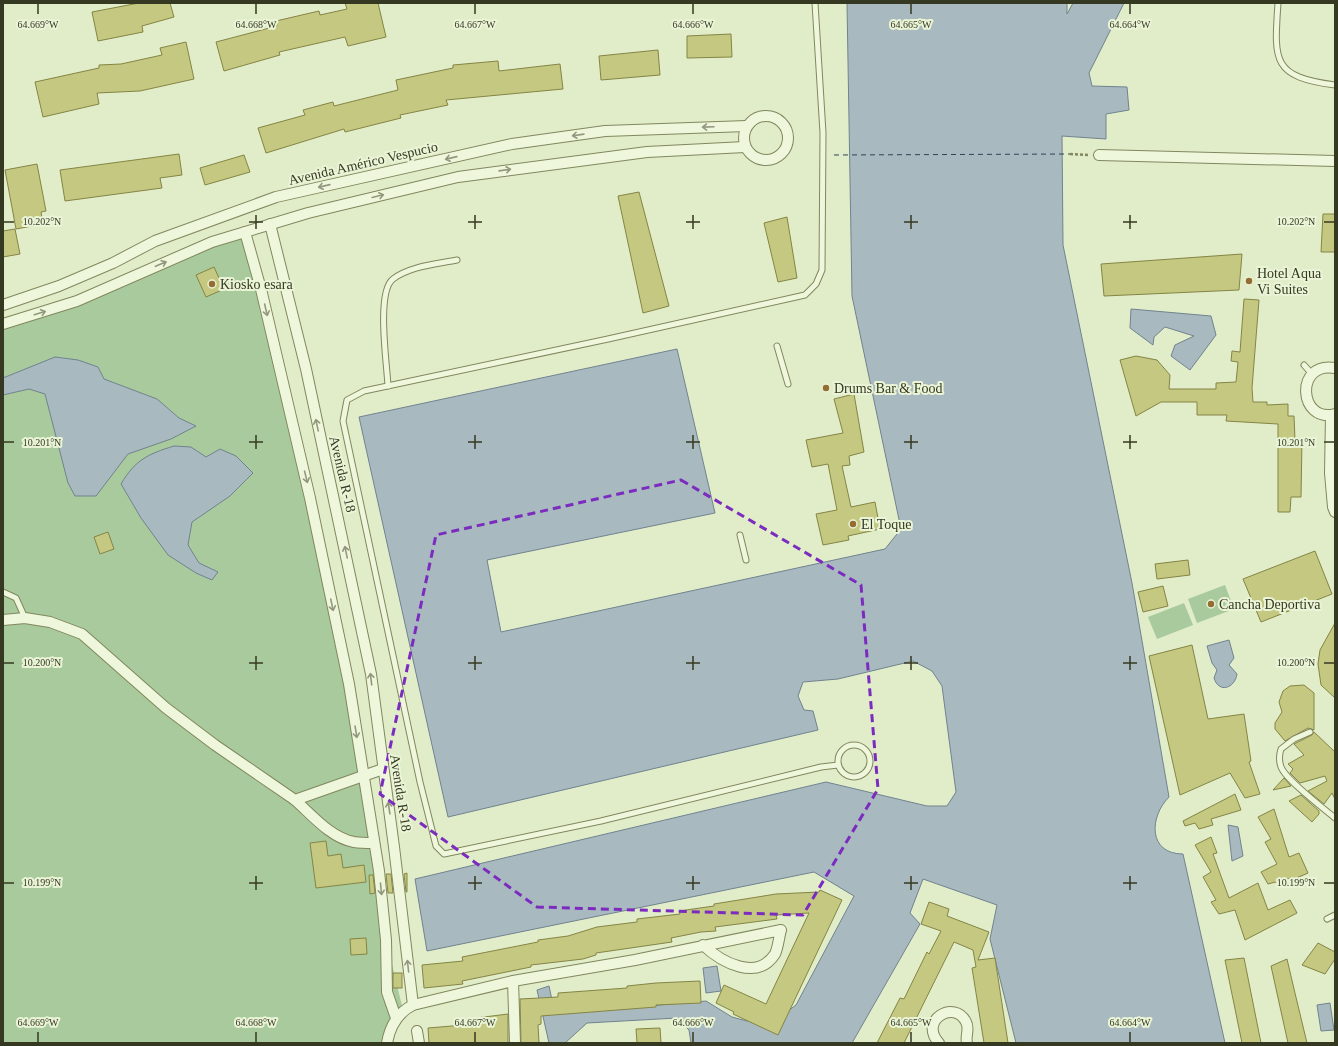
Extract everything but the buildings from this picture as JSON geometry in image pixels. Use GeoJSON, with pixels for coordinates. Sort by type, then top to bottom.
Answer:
{"type":"FeatureCollection","features":[{"type":"Feature","properties":{"kind":"street"},"geometry":{"type":"LineString","coordinates":[[759,117],[774,117],[785,126],[788,140],[782,153],[769,160],[755,158],[745,147],[743,140],[747,126],[759,117]]}},
{"type":"Feature","properties":{"kind":"street","name":"Avenida Américo Vespucio"},"geometry":{"type":"LineString","coordinates":[[3,305],[59,286],[113,263],[154,241],[276,197],[512,144],[605,131],[747,126]]}},
{"type":"Feature","properties":{"kind":"street"},"geometry":{"type":"LineString","coordinates":[[3,324],[77,301],[212,242],[308,213],[458,177],[648,152],[745,147]]}},
{"type":"Feature","properties":{"kind":"street"},"geometry":{"type":"LineString","coordinates":[[1099,155],[1335,161]]}},
{"type":"Feature","properties":{"kind":"street","name":"Avenida R-18"},"geometry":{"type":"LineString","coordinates":[[3,620],[25,618],[50,622],[82,634],[166,708],[215,745],[295,800],[327,828],[340,837],[353,842],[375,847],[394,847],[371,674],[306,369],[270,224]]}},
{"type":"Feature","properties":{"kind":"street"},"geometry":{"type":"LineString","coordinates":[[245,232],[261,289],[310,498],[349,684],[375,847],[386,940],[387,992],[396,1018]]}},
{"type":"Feature","properties":{"kind":"street"},"geometry":{"type":"LineString","coordinates":[[1335,368],[1326,367],[1312,374],[1305,389],[1309,405],[1323,414],[1333,415],[1330,473],[1333,507],[1335,512]]}},
{"type":"Feature","properties":{"kind":"street"},"geometry":{"type":"LineString","coordinates":[[295,800],[383,769]]}},
{"type":"Feature","properties":{"kind":"street"},"geometry":{"type":"LineString","coordinates":[[394,847],[413,1005]]}},
{"type":"Feature","properties":{"kind":"street"},"geometry":{"type":"LineString","coordinates":[[388,1043],[396,1018],[403,1010],[413,1005],[513,981],[781,930],[775,954],[760,967],[741,968],[714,955],[703,945]]}},
{"type":"Feature","properties":{"kind":"street"},"geometry":{"type":"LineString","coordinates":[[513,981],[515,1043]]}},
{"type":"Feature","properties":{"kind":"street"},"geometry":{"type":"LineString","coordinates":[[939,1043],[934,1038],[932,1029],[935,1020],[942,1014],[951,1012],[960,1014],[966,1021],[968,1030],[965,1042]]}},
{"type":"Feature","properties":{"kind":"street"},"geometry":{"type":"LineString","coordinates":[[417,1031],[419,1043]]}},
{"type":"Feature","properties":{"kind":"lane"},"geometry":{"type":"LineString","coordinates":[[815,3],[823,133],[822,270],[816,284],[805,295],[364,391],[347,400],[343,421],[420,782],[436,846],[444,854],[601,821],[822,767],[838,765]]}},
{"type":"Feature","properties":{"kind":"lane"},"geometry":{"type":"LineString","coordinates":[[1278,3],[1275,41],[1280,63],[1293,76],[1310,82],[1335,86]]}},
{"type":"Feature","properties":{"kind":"lane"},"geometry":{"type":"LineString","coordinates":[[388,386],[383,308],[384,293],[392,279],[409,270],[457,260]]}},
{"type":"Feature","properties":{"kind":"lane"},"geometry":{"type":"LineString","coordinates":[[777,346],[788,384]]}},
{"type":"Feature","properties":{"kind":"lane"},"geometry":{"type":"LineString","coordinates":[[1304,365],[1312,374]]}},
{"type":"Feature","properties":{"kind":"lane"},"geometry":{"type":"LineString","coordinates":[[740,535],[746,560]]}},
{"type":"Feature","properties":{"kind":"lane"},"geometry":{"type":"LineString","coordinates":[[3,592],[16,598],[25,618]]}},
{"type":"Feature","properties":{"kind":"lane"},"geometry":{"type":"LineString","coordinates":[[1310,732],[1294,739],[1281,749],[1279,759],[1280,766],[1289,778],[1335,818]]}},
{"type":"Feature","properties":{"kind":"lane"},"geometry":{"type":"LineString","coordinates":[[850,745],[861,746],[865,749],[870,758],[869,769],[865,773],[855,777],[845,774],[838,765],[839,755],[846,747],[850,745]]}},
{"type":"Feature","properties":{"kind":"lane"},"geometry":{"type":"LineString","coordinates":[[1327,919],[1335,915]]}},
{"type":"Feature","properties":{"kind":"path"},"geometry":{"type":"LineString","coordinates":[[1070,154],[1099,155]]}},
{"type":"Feature","properties":{"kind":"highlighted area"},"geometry":{"type":"Polygon","coordinates":[[[681,480],[861,585],[878,789],[803,915],[537,907],[380,794],[436,535],[681,480]]]}},
{"type":"Feature","properties":{"kind":"green space"},"geometry":{"type":"Polygon","coordinates":[[[245,232],[349,684],[386,940],[403,1010],[387,1043],[3,1043],[3,324],[245,232]]]}},
{"type":"Feature","properties":{"kind":"green space","name":"Cancha Deportiva"},"geometry":{"type":"Polygon","coordinates":[[[1225,585],[1234,609],[1197,623],[1188,599],[1225,585]]]}},
{"type":"Feature","properties":{"kind":"green space","name":"Cancha Deportiva"},"geometry":{"type":"Polygon","coordinates":[[[1184,603],[1193,625],[1157,639],[1148,617],[1184,603]]]}},
{"type":"Feature","properties":{"kind":"shaded area"},"geometry":{"type":"Polygon","coordinates":[[[847,3],[1067,3],[1067,14],[1073,3],[1124,3],[1089,73],[1092,86],[1127,87],[1129,110],[1106,114],[1106,139],[1062,136],[1063,245],[1132,583],[1169,797],[1162,805],[1158,814],[1155,824],[1155,833],[1163,848],[1172,852],[1183,854],[1225,1043],[1016,1043],[990,939],[997,905],[923,879],[910,913],[920,924],[852,1043],[691,1043],[689,1030],[677,1018],[587,1023],[565,1043],[549,1043],[537,990],[549,986],[555,1014],[706,1001],[732,1017],[747,1021],[777,1019],[796,1005],[854,896],[814,872],[427,951],[415,879],[826,782],[927,806],[947,806],[956,792],[942,686],[932,671],[913,661],[838,679],[803,682],[798,696],[804,710],[813,711],[818,730],[448,817],[359,417],[677,349],[715,513],[487,560],[501,632],[885,549],[901,529],[852,296],[847,3]]]}},
{"type":"Feature","properties":{"kind":"shaded area"},"geometry":{"type":"Polygon","coordinates":[[[1131,309],[1211,316],[1216,335],[1190,370],[1171,356],[1175,345],[1194,336],[1165,327],[1154,337],[1153,345],[1130,328],[1131,309]]]}},
{"type":"Feature","properties":{"kind":"shaded area"},"geometry":{"type":"Polygon","coordinates":[[[55,357],[78,360],[98,367],[104,379],[157,399],[179,418],[196,426],[171,439],[128,454],[96,496],[75,496],[68,483],[45,394],[29,389],[3,395],[3,378],[55,357]]]}},
{"type":"Feature","properties":{"kind":"shaded area"},"geometry":{"type":"Polygon","coordinates":[[[174,446],[191,447],[206,457],[220,449],[236,456],[253,473],[230,496],[192,522],[188,545],[199,563],[218,572],[212,580],[196,573],[168,555],[141,518],[121,484],[132,469],[143,459],[149,455],[174,446]]]}},
{"type":"Feature","properties":{"kind":"shaded area"},"geometry":{"type":"Polygon","coordinates":[[[1229,640],[1234,658],[1229,665],[1237,674],[1236,679],[1230,686],[1223,687],[1216,683],[1214,678],[1217,670],[1212,663],[1207,646],[1229,640]]]}},
{"type":"Feature","properties":{"kind":"shaded area"},"geometry":{"type":"Polygon","coordinates":[[[1228,825],[1238,827],[1243,856],[1232,861],[1228,825]]]}},
{"type":"Feature","properties":{"kind":"shaded area"},"geometry":{"type":"Polygon","coordinates":[[[717,966],[721,991],[706,993],[703,968],[717,966]]]}},
{"type":"Feature","properties":{"kind":"shaded area"},"geometry":{"type":"Polygon","coordinates":[[[1330,1003],[1334,1030],[1321,1031],[1317,1005],[1330,1003]]]}},
{"type":"Feature","properties":{"kind":"ferry route"},"geometry":{"type":"LineString","coordinates":[[834,155],[1070,154]]}},
{"type":"Feature","properties":{"kind":"place","name":"Hotel Aqua Vi Suites"},"geometry":{"type":"Point","coordinates":[1249,281]}},
{"type":"Feature","properties":{"kind":"place","name":"Kiosko esara"},"geometry":{"type":"Point","coordinates":[212,284]}},
{"type":"Feature","properties":{"kind":"place","name":"Drums Bar & Food"},"geometry":{"type":"Point","coordinates":[826,388]}},
{"type":"Feature","properties":{"kind":"place","name":"El Toque"},"geometry":{"type":"Point","coordinates":[853,524]}},
{"type":"Feature","properties":{"kind":"place","name":"Cancha Deportiva"},"geometry":{"type":"Point","coordinates":[1211,604]}}]}
